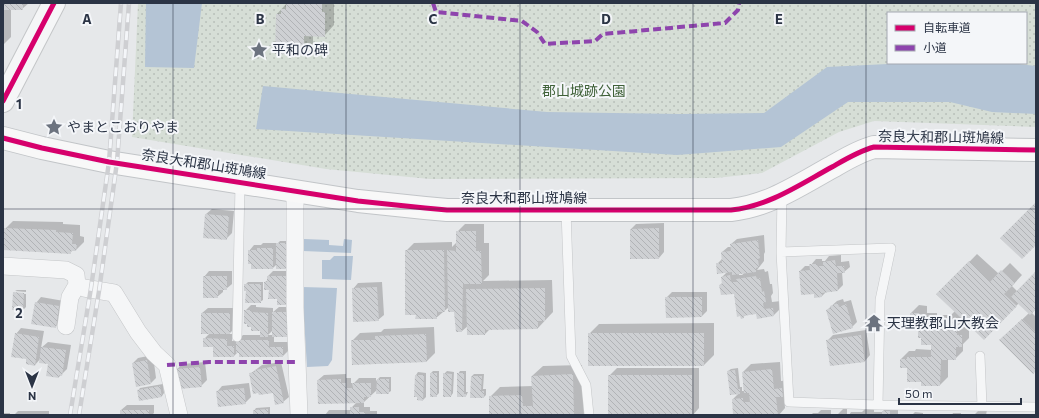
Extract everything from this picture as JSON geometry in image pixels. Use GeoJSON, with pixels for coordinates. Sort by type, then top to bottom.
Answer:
{"type":"FeatureCollection","features":[{"type":"Feature","properties":{"kind":"main road","name":"奈良大和郡山斑鳩線"},"geometry":{"type":"LineString","coordinates":[[3,138],[42,148],[110,162],[371,203],[447,210],[731,210],[756,205],[782,195],[854,154],[874,147],[1036,150]]}},
{"type":"Feature","properties":{"kind":"street"},"geometry":{"type":"LineString","coordinates":[[3,101],[54,3]]}},
{"type":"Feature","properties":{"kind":"street"},"geometry":{"type":"LineString","coordinates":[[295,191],[295,307],[300,415]]}},
{"type":"Feature","properties":{"kind":"street"},"geometry":{"type":"LineString","coordinates":[[3,266],[66,270],[76,275],[77,285],[70,297],[66,326]]}},
{"type":"Feature","properties":{"kind":"street"},"geometry":{"type":"LineString","coordinates":[[77,285],[84,288],[114,292],[138,332],[154,353],[167,365],[179,415]]}},
{"type":"Feature","properties":{"kind":"lane"},"geometry":{"type":"LineString","coordinates":[[237,337],[240,182]]}},
{"type":"Feature","properties":{"kind":"lane"},"geometry":{"type":"LineString","coordinates":[[782,195],[781,252],[789,402],[1036,407]]}},
{"type":"Feature","properties":{"kind":"lane"},"geometry":{"type":"LineString","coordinates":[[566,210],[571,356],[586,385],[589,415]]}},
{"type":"Feature","properties":{"kind":"lane"},"geometry":{"type":"LineString","coordinates":[[781,252],[891,248],[880,300],[878,405]]}},
{"type":"Feature","properties":{"kind":"lane"},"geometry":{"type":"LineString","coordinates":[[980,356],[982,406]]}},
{"type":"Feature","properties":{"kind":"green space","name":"郡山城跡公園"},"geometry":{"type":"Polygon","coordinates":[[[138,3],[1036,3],[1036,127],[874,121],[839,132],[762,173],[716,178],[430,179],[326,169],[132,137],[138,3]]]}},
{"type":"Feature","properties":{"kind":"water"},"geometry":{"type":"Polygon","coordinates":[[[146,3],[202,3],[194,68],[145,67],[146,3]]]}},
{"type":"Feature","properties":{"kind":"water"},"geometry":{"type":"Polygon","coordinates":[[[888,64],[1017,64],[1036,66],[1036,114],[992,112],[950,102],[848,102],[781,147],[677,155],[256,129],[263,86],[547,112],[680,114],[764,113],[827,67],[888,64]]]}},
{"type":"Feature","properties":{"kind":"water"},"geometry":{"type":"Polygon","coordinates":[[[304,239],[329,240],[329,245],[343,246],[344,239],[352,240],[351,253],[303,251],[304,239]]]}},
{"type":"Feature","properties":{"kind":"water"},"geometry":{"type":"Polygon","coordinates":[[[334,256],[353,256],[351,280],[322,279],[322,260],[330,260],[334,256]]]}},
{"type":"Feature","properties":{"kind":"water"},"geometry":{"type":"Polygon","coordinates":[[[302,287],[337,288],[332,360],[328,366],[307,367],[302,287]]]}},
{"type":"Feature","properties":{"kind":"building"},"geometry":{"type":"Polygon","coordinates":[[[3,3],[23,3],[23,10],[3,10],[3,3]]]}},
{"type":"Feature","properties":{"kind":"building"},"geometry":{"type":"Polygon","coordinates":[[[286,3],[322,3],[322,12],[325,12],[325,37],[304,36],[304,55],[275,54],[276,14],[281,14],[281,9],[286,9],[286,3]]]}},
{"type":"Feature","properties":{"kind":"building"},"geometry":{"type":"Polygon","coordinates":[[[1036,202],[1036,245],[1022,259],[1000,238],[1036,202]]]}},
{"type":"Feature","properties":{"kind":"building"},"geometry":{"type":"Polygon","coordinates":[[[205,214],[229,216],[227,240],[203,238],[205,214]]]}},
{"type":"Feature","properties":{"kind":"building"},"geometry":{"type":"Polygon","coordinates":[[[4,228],[56,230],[56,232],[73,233],[72,244],[77,244],[76,251],[71,251],[71,254],[3,250],[4,228]]]}},
{"type":"Feature","properties":{"kind":"building"},"geometry":{"type":"Polygon","coordinates":[[[659,228],[659,259],[630,259],[630,229],[659,228]]]}},
{"type":"Feature","properties":{"kind":"building"},"geometry":{"type":"Polygon","coordinates":[[[456,231],[476,231],[476,251],[481,251],[482,284],[463,284],[462,332],[456,332],[454,312],[448,312],[447,250],[456,251],[456,231]]]}},
{"type":"Feature","properties":{"kind":"building"},"geometry":{"type":"Polygon","coordinates":[[[758,240],[760,258],[758,259],[759,267],[756,268],[756,272],[732,275],[732,272],[717,274],[716,263],[722,263],[721,252],[731,251],[730,244],[758,240]]]}},
{"type":"Feature","properties":{"kind":"building"},"geometry":{"type":"Polygon","coordinates":[[[276,243],[286,243],[286,269],[276,269],[276,243]]]}},
{"type":"Feature","properties":{"kind":"building"},"geometry":{"type":"Polygon","coordinates":[[[257,248],[273,248],[273,269],[251,269],[251,264],[248,264],[248,250],[257,250],[257,248]]]}},
{"type":"Feature","properties":{"kind":"building"},"geometry":{"type":"Polygon","coordinates":[[[405,250],[444,250],[445,312],[437,312],[437,319],[415,319],[416,315],[405,315],[405,250]]]}},
{"type":"Feature","properties":{"kind":"building"},"geometry":{"type":"Polygon","coordinates":[[[835,260],[836,266],[844,266],[845,273],[837,273],[838,291],[822,293],[822,297],[814,298],[814,294],[801,295],[799,271],[810,270],[809,264],[823,266],[823,262],[835,260]]]}},
{"type":"Feature","properties":{"kind":"building"},"geometry":{"type":"Polygon","coordinates":[[[969,261],[990,282],[1001,270],[1015,283],[1004,294],[1017,306],[984,340],[936,294],[969,261]]]}},
{"type":"Feature","properties":{"kind":"building"},"geometry":{"type":"Polygon","coordinates":[[[1036,271],[1036,309],[1030,315],[1011,297],[1036,271]]]}},
{"type":"Feature","properties":{"kind":"building"},"geometry":{"type":"Polygon","coordinates":[[[730,275],[731,282],[737,282],[736,279],[756,276],[757,279],[760,278],[762,292],[764,291],[766,302],[763,303],[764,309],[773,308],[774,316],[757,319],[756,314],[743,316],[744,318],[741,319],[740,316],[737,317],[734,294],[721,295],[719,285],[722,284],[721,277],[730,275]]]}},
{"type":"Feature","properties":{"kind":"building"},"geometry":{"type":"Polygon","coordinates":[[[203,276],[227,276],[227,290],[218,290],[218,298],[203,298],[203,276]]]}},
{"type":"Feature","properties":{"kind":"building"},"geometry":{"type":"Polygon","coordinates":[[[267,276],[286,276],[286,305],[277,305],[277,299],[268,299],[269,290],[264,290],[264,282],[267,282],[267,276]]]}},
{"type":"Feature","properties":{"kind":"building"},"geometry":{"type":"Polygon","coordinates":[[[244,284],[261,284],[261,303],[245,303],[246,291],[244,291],[244,284]]]}},
{"type":"Feature","properties":{"kind":"building"},"geometry":{"type":"Polygon","coordinates":[[[377,287],[379,321],[353,322],[352,288],[377,287]]]}},
{"type":"Feature","properties":{"kind":"building"},"geometry":{"type":"Polygon","coordinates":[[[545,288],[545,321],[538,321],[538,329],[485,330],[485,335],[467,335],[466,289],[545,288]]]}},
{"type":"Feature","properties":{"kind":"building"},"geometry":{"type":"Polygon","coordinates":[[[13,292],[24,293],[23,311],[12,310],[13,292]]]}},
{"type":"Feature","properties":{"kind":"building"},"geometry":{"type":"Polygon","coordinates":[[[665,297],[702,297],[702,317],[666,318],[665,297]]]}},
{"type":"Feature","properties":{"kind":"building"},"geometry":{"type":"Polygon","coordinates":[[[35,302],[59,306],[56,328],[31,324],[35,302]]]}},
{"type":"Feature","properties":{"kind":"building"},"geometry":{"type":"Polygon","coordinates":[[[838,303],[839,307],[846,304],[853,328],[833,334],[826,310],[831,308],[830,306],[838,303]]]}},
{"type":"Feature","properties":{"kind":"building"},"geometry":{"type":"Polygon","coordinates":[[[244,310],[268,313],[268,337],[260,337],[260,331],[251,331],[251,327],[247,327],[247,324],[244,324],[244,310]]]}},
{"type":"Feature","properties":{"kind":"building"},"geometry":{"type":"Polygon","coordinates":[[[272,312],[288,312],[288,337],[272,337],[272,312]]]}},
{"type":"Feature","properties":{"kind":"building"},"geometry":{"type":"Polygon","coordinates":[[[201,313],[230,313],[230,334],[201,334],[201,313]]]}},
{"type":"Feature","properties":{"kind":"building"},"geometry":{"type":"Polygon","coordinates":[[[910,313],[919,313],[919,320],[930,322],[946,322],[946,319],[959,319],[957,335],[962,335],[962,347],[956,347],[956,360],[941,360],[940,386],[921,386],[921,382],[907,382],[907,368],[900,368],[900,359],[907,359],[907,357],[931,357],[931,345],[921,345],[921,338],[918,338],[918,322],[910,322],[910,313]]]}},
{"type":"Feature","properties":{"kind":"building"},"geometry":{"type":"Polygon","coordinates":[[[1022,319],[1036,333],[1036,371],[1033,374],[999,340],[1022,319]]]}},
{"type":"Feature","properties":{"kind":"building"},"geometry":{"type":"Polygon","coordinates":[[[15,333],[39,337],[35,366],[26,364],[26,359],[11,357],[15,333]]]}},
{"type":"Feature","properties":{"kind":"building"},"geometry":{"type":"Polygon","coordinates":[[[588,333],[704,333],[704,366],[588,366],[588,333]]]}},
{"type":"Feature","properties":{"kind":"building"},"geometry":{"type":"Polygon","coordinates":[[[426,334],[427,362],[352,365],[351,340],[375,340],[375,336],[426,334]]]}},
{"type":"Feature","properties":{"kind":"building"},"geometry":{"type":"Polygon","coordinates":[[[861,335],[865,362],[830,366],[826,340],[861,335]]]}},
{"type":"Feature","properties":{"kind":"building"},"geometry":{"type":"Polygon","coordinates":[[[203,338],[227,339],[227,346],[234,346],[234,357],[213,357],[213,347],[203,347],[203,338]]]}},
{"type":"Feature","properties":{"kind":"building"},"geometry":{"type":"Polygon","coordinates":[[[236,340],[269,340],[269,347],[283,347],[283,357],[239,357],[239,353],[236,353],[236,340]]]}},
{"type":"Feature","properties":{"kind":"building"},"geometry":{"type":"Polygon","coordinates":[[[41,347],[66,350],[62,376],[59,375],[59,378],[46,376],[48,364],[39,363],[41,347]]]}},
{"type":"Feature","properties":{"kind":"building"},"geometry":{"type":"Polygon","coordinates":[[[147,360],[151,384],[136,387],[132,363],[147,360]]]}},
{"type":"Feature","properties":{"kind":"building"},"geometry":{"type":"Polygon","coordinates":[[[276,366],[284,403],[275,405],[273,393],[259,395],[258,393],[253,394],[249,373],[255,372],[255,370],[276,366]]]}},
{"type":"Feature","properties":{"kind":"building"},"geometry":{"type":"Polygon","coordinates":[[[200,367],[202,387],[179,389],[176,369],[200,367]]]}},
{"type":"Feature","properties":{"kind":"building"},"geometry":{"type":"Polygon","coordinates":[[[772,369],[774,389],[782,388],[783,397],[776,397],[778,415],[733,415],[732,399],[743,398],[743,402],[750,402],[749,393],[744,393],[742,372],[772,369]]]}},
{"type":"Feature","properties":{"kind":"building"},"geometry":{"type":"Polygon","coordinates":[[[735,370],[740,394],[730,395],[727,371],[735,370]]]}},
{"type":"Feature","properties":{"kind":"building"},"geometry":{"type":"Polygon","coordinates":[[[430,373],[437,373],[437,397],[430,397],[430,373]]]}},
{"type":"Feature","properties":{"kind":"building"},"geometry":{"type":"Polygon","coordinates":[[[443,373],[452,374],[451,397],[443,397],[443,373]]]}},
{"type":"Feature","properties":{"kind":"building"},"geometry":{"type":"Polygon","coordinates":[[[457,373],[464,373],[464,394],[466,394],[466,397],[457,397],[457,373]]]}},
{"type":"Feature","properties":{"kind":"building"},"geometry":{"type":"Polygon","coordinates":[[[573,374],[574,415],[489,415],[489,396],[522,395],[523,406],[533,406],[531,376],[573,374]]]}},
{"type":"Feature","properties":{"kind":"building"},"geometry":{"type":"Polygon","coordinates":[[[415,375],[424,375],[423,401],[417,400],[417,397],[414,397],[415,375]]]}},
{"type":"Feature","properties":{"kind":"building"},"geometry":{"type":"Polygon","coordinates":[[[608,375],[692,375],[692,415],[608,415],[608,375]]]}},
{"type":"Feature","properties":{"kind":"building"},"geometry":{"type":"Polygon","coordinates":[[[471,376],[482,376],[481,391],[484,391],[484,398],[470,398],[471,376]]]}},
{"type":"Feature","properties":{"kind":"building"},"geometry":{"type":"Polygon","coordinates":[[[341,379],[341,383],[346,383],[346,388],[353,388],[352,383],[371,383],[371,397],[364,397],[364,403],[318,404],[317,380],[341,379]]]}},
{"type":"Feature","properties":{"kind":"building"},"geometry":{"type":"Polygon","coordinates":[[[377,379],[389,379],[389,394],[376,394],[377,379]]]}},
{"type":"Feature","properties":{"kind":"building"},"geometry":{"type":"Polygon","coordinates":[[[160,386],[162,397],[139,401],[137,390],[160,386]]]}},
{"type":"Feature","properties":{"kind":"building"},"geometry":{"type":"Polygon","coordinates":[[[244,388],[246,404],[218,407],[216,391],[244,388]]]}},
{"type":"Feature","properties":{"kind":"building"},"geometry":{"type":"Polygon","coordinates":[[[350,407],[359,407],[359,412],[365,412],[365,415],[350,415],[350,407]]]}},
{"type":"Feature","properties":{"kind":"building"},"geometry":{"type":"Polygon","coordinates":[[[268,409],[268,415],[253,415],[253,410],[268,409]]]}},
{"type":"Feature","properties":{"kind":"building"},"geometry":{"type":"Polygon","coordinates":[[[120,410],[149,410],[149,415],[120,415],[120,410]]]}},
{"type":"Feature","properties":{"kind":"building"},"geometry":{"type":"Polygon","coordinates":[[[882,411],[890,411],[890,415],[882,415],[882,411]]]}},
{"type":"Feature","properties":{"kind":"railway"},"geometry":{"type":"LineString","coordinates":[[70,415],[91,288],[109,162],[121,3]]}},
{"type":"Feature","properties":{"kind":"railway"},"geometry":{"type":"LineString","coordinates":[[79,415],[99,291],[117,162],[129,3]]}},
{"type":"Feature","properties":{"kind":"marked path"},"geometry":{"type":"LineString","coordinates":[[433,3],[436,12],[522,21],[537,32],[545,44],[595,41],[603,34],[725,23],[738,10],[739,3]]}},
{"type":"Feature","properties":{"kind":"marked path"},"geometry":{"type":"LineString","coordinates":[[167,365],[209,362],[297,362]]}},
{"type":"Feature","properties":{"kind":"cycle path"},"geometry":{"type":"LineString","coordinates":[[3,101],[54,3]]}},
{"type":"Feature","properties":{"kind":"cycle path"},"geometry":{"type":"LineString","coordinates":[[3,138],[109,162],[358,201],[447,210],[731,210],[745,208],[783,194],[853,156],[874,147],[1036,150]]}},
{"type":"Feature","properties":{"kind":"place","name":"平和の碑"},"geometry":{"type":"Point","coordinates":[259,50]}},
{"type":"Feature","properties":{"kind":"place","name":"やまとこおりやま"},"geometry":{"type":"Point","coordinates":[54,127]}},
{"type":"Feature","properties":{"kind":"place","name":"天理教郡山大教会"},"geometry":{"type":"Point","coordinates":[874,323]}}]}
